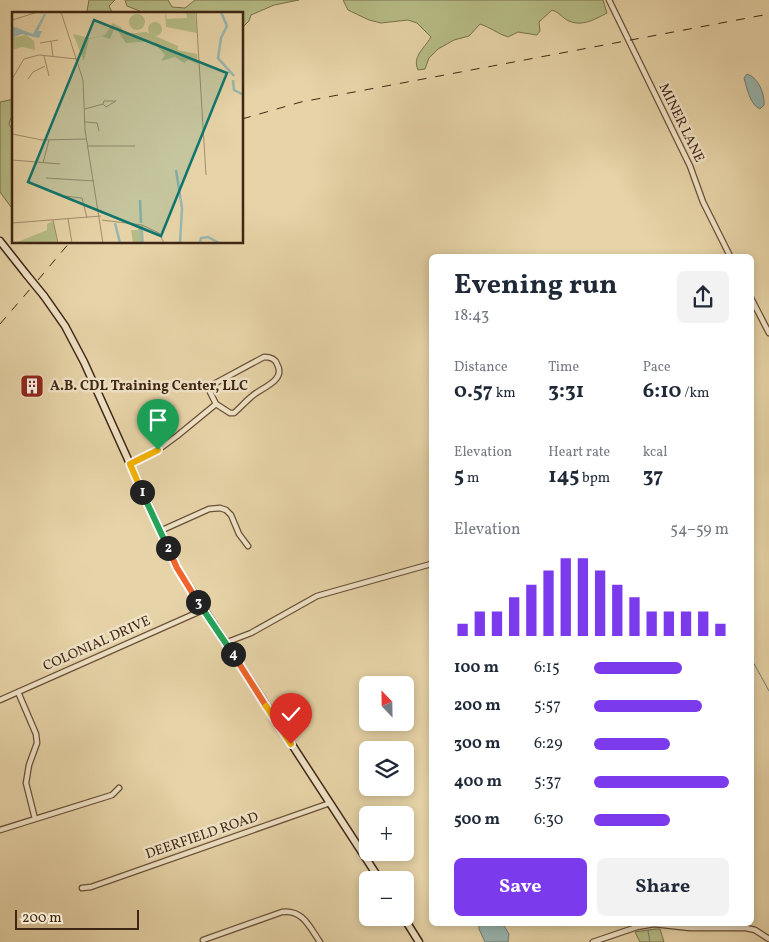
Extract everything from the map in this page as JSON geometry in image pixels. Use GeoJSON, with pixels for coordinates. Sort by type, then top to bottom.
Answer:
{"type":"FeatureCollection","features":[{"type":"Feature","properties":{"kind":"main road"},"geometry":{"type":"LineString","coordinates":[[0,241],[44,296],[77,346],[177,568],[374,871]]}},
{"type":"Feature","properties":{"kind":"main road"},"geometry":{"type":"LineString","coordinates":[[409,926],[419,942]]}},
{"type":"Feature","properties":{"kind":"street","name":"MINER LANE"},"geometry":{"type":"LineString","coordinates":[[609,0],[690,166],[703,202],[729,254]]}},
{"type":"Feature","properties":{"kind":"street"},"geometry":{"type":"LineString","coordinates":[[754,304],[769,333]]}},
{"type":"Feature","properties":{"kind":"street"},"geometry":{"type":"LineString","coordinates":[[264,357],[270,357],[276,361],[279,366],[277,378],[252,395],[234,413],[230,413],[216,404],[210,392],[212,385],[264,357]]}},
{"type":"Feature","properties":{"kind":"street"},"geometry":{"type":"LineString","coordinates":[[130,464],[164,445],[216,404]]}},
{"type":"Feature","properties":{"kind":"street"},"geometry":{"type":"LineString","coordinates":[[160,531],[209,509],[220,508],[226,510],[231,515],[239,534],[248,546]]}},
{"type":"Feature","properties":{"kind":"street"},"geometry":{"type":"LineString","coordinates":[[225,643],[251,633],[317,596],[429,565]]}},
{"type":"Feature","properties":{"kind":"street","name":"COLONIAL DRIVE"},"geometry":{"type":"LineString","coordinates":[[0,700],[203,610]]}},
{"type":"Feature","properties":{"kind":"street"},"geometry":{"type":"LineString","coordinates":[[18,692],[36,734],[37,743],[29,765],[26,783],[35,819]]}},
{"type":"Feature","properties":{"kind":"street"},"geometry":{"type":"LineString","coordinates":[[0,830],[112,795],[119,788]]}},
{"type":"Feature","properties":{"kind":"street","name":"DEERFIELD ROAD"},"geometry":{"type":"LineString","coordinates":[[82,888],[91,887],[330,803]]}},
{"type":"Feature","properties":{"kind":"street"},"geometry":{"type":"LineString","coordinates":[[203,940],[282,912],[290,911],[297,912],[302,917],[320,942]]}},
{"type":"Feature","properties":{"kind":"street"},"geometry":{"type":"LineString","coordinates":[[593,942],[643,926]]}},
{"type":"Feature","properties":{"kind":"street"},"geometry":{"type":"LineString","coordinates":[[672,926],[690,928],[746,928],[755,930],[769,939]]}},
{"type":"Feature","properties":{"kind":"green space"},"geometry":{"type":"Polygon","coordinates":[[[89,0],[115,0],[109,6],[112,12],[87,11],[89,0]]]}},
{"type":"Feature","properties":{"kind":"green space"},"geometry":{"type":"Polygon","coordinates":[[[125,0],[168,0],[172,7],[185,8],[195,0],[299,0],[274,5],[251,15],[249,21],[244,26],[244,12],[142,12],[127,6],[125,0]]]}},
{"type":"Feature","properties":{"kind":"green space"},"geometry":{"type":"Polygon","coordinates":[[[343,0],[603,0],[607,13],[589,22],[574,23],[552,10],[539,22],[540,31],[537,35],[518,32],[508,37],[480,24],[469,36],[454,40],[438,49],[429,58],[425,69],[418,70],[418,57],[431,37],[417,23],[408,20],[381,23],[369,20],[348,10],[343,0]]]}},
{"type":"Feature","properties":{"kind":"green space"},"geometry":{"type":"Polygon","coordinates":[[[12,99],[12,116],[9,124],[12,129],[12,208],[0,192],[0,102],[12,99]]]}},
{"type":"Feature","properties":{"kind":"green space"},"geometry":{"type":"Polygon","coordinates":[[[660,929],[664,942],[640,942],[635,932],[660,929]]]}},
{"type":"Feature","properties":{"kind":"water"},"geometry":{"type":"Polygon","coordinates":[[[747,74],[757,82],[762,91],[764,105],[760,109],[749,96],[744,78],[747,74]]]}},
{"type":"Feature","properties":{"kind":"water"},"geometry":{"type":"Polygon","coordinates":[[[479,926],[504,926],[509,934],[508,942],[485,942],[479,926]]]}},
{"type":"Feature","properties":{"kind":"waterway"},"geometry":{"type":"LineString","coordinates":[[754,664],[769,691]]}},
{"type":"Feature","properties":{"kind":"waterway"},"geometry":{"type":"LineString","coordinates":[[648,931],[650,942]]}},
{"type":"Feature","properties":{"kind":"railway"},"geometry":{"type":"LineString","coordinates":[[244,118],[301,102],[769,14]]}},
{"type":"Feature","properties":{"kind":"railway"},"geometry":{"type":"LineString","coordinates":[[38,280],[68,244]]}},
{"type":"Feature","properties":{"kind":"railway"},"geometry":{"type":"LineString","coordinates":[[0,324],[31,288]]}},
{"type":"Feature","properties":{"kind":"place","name":"A.B. CDL Training Center, LLC"},"geometry":{"type":"Point","coordinates":[32,386]}},
{"type":"Feature","properties":{"kind":"route"},"geometry":{"type":"LineString","coordinates":[[158,450],[130,464],[168,550],[189,588],[291,744]]}}]}
